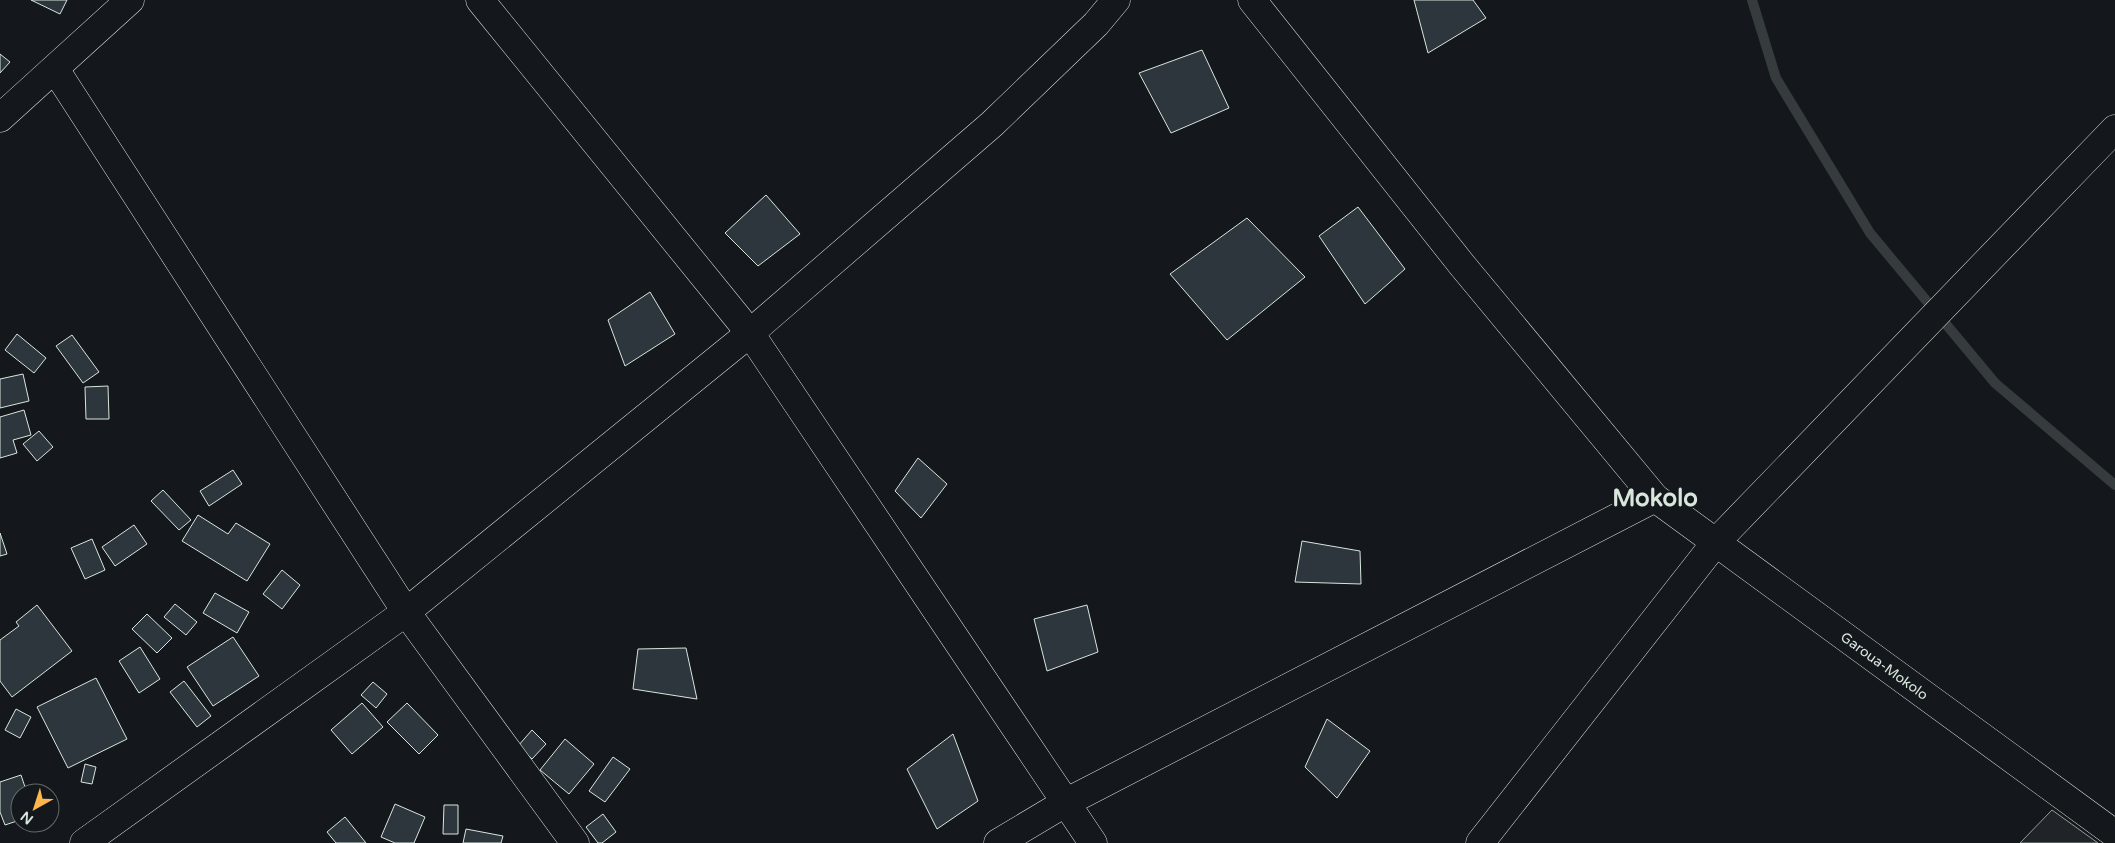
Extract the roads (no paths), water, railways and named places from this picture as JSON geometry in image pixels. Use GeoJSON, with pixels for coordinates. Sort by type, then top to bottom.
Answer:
{"type":"FeatureCollection","features":[{"type":"Feature","properties":{"kind":"street"},"geometry":{"type":"LineString","coordinates":[[0,118],[130,0]]}},
{"type":"Feature","properties":{"kind":"street"},"geometry":{"type":"LineString","coordinates":[[480,0],[750,332],[1093,843]]}},
{"type":"Feature","properties":{"kind":"street"},"geometry":{"type":"LineString","coordinates":[[84,843],[406,612],[750,332],[992,124],[1096,24],[1116,0]]}},
{"type":"Feature","properties":{"kind":"street","name":"Garoua-Mokolo"},"geometry":{"type":"LineString","coordinates":[[1252,0],[1468,272],[1655,498],[2115,834]]}},
{"type":"Feature","properties":{"kind":"street"},"geometry":{"type":"LineString","coordinates":[[55,69],[406,612],[575,843]]}},
{"type":"Feature","properties":{"kind":"street"},"geometry":{"type":"LineString","coordinates":[[1480,843],[1716,542],[2115,129]]}},
{"type":"Feature","properties":{"kind":"street"},"geometry":{"type":"LineString","coordinates":[[998,843],[1065,803],[1655,498]]}},
{"type":"Feature","properties":{"kind":"waterway"},"geometry":{"type":"LineString","coordinates":[[1752,0],[1776,78],[1870,233],[1995,383],[2115,485]]}},
{"type":"Feature","properties":{"kind":"district","name":"Mokolo"},"geometry":{"type":"Point","coordinates":[1655,498]}}]}
